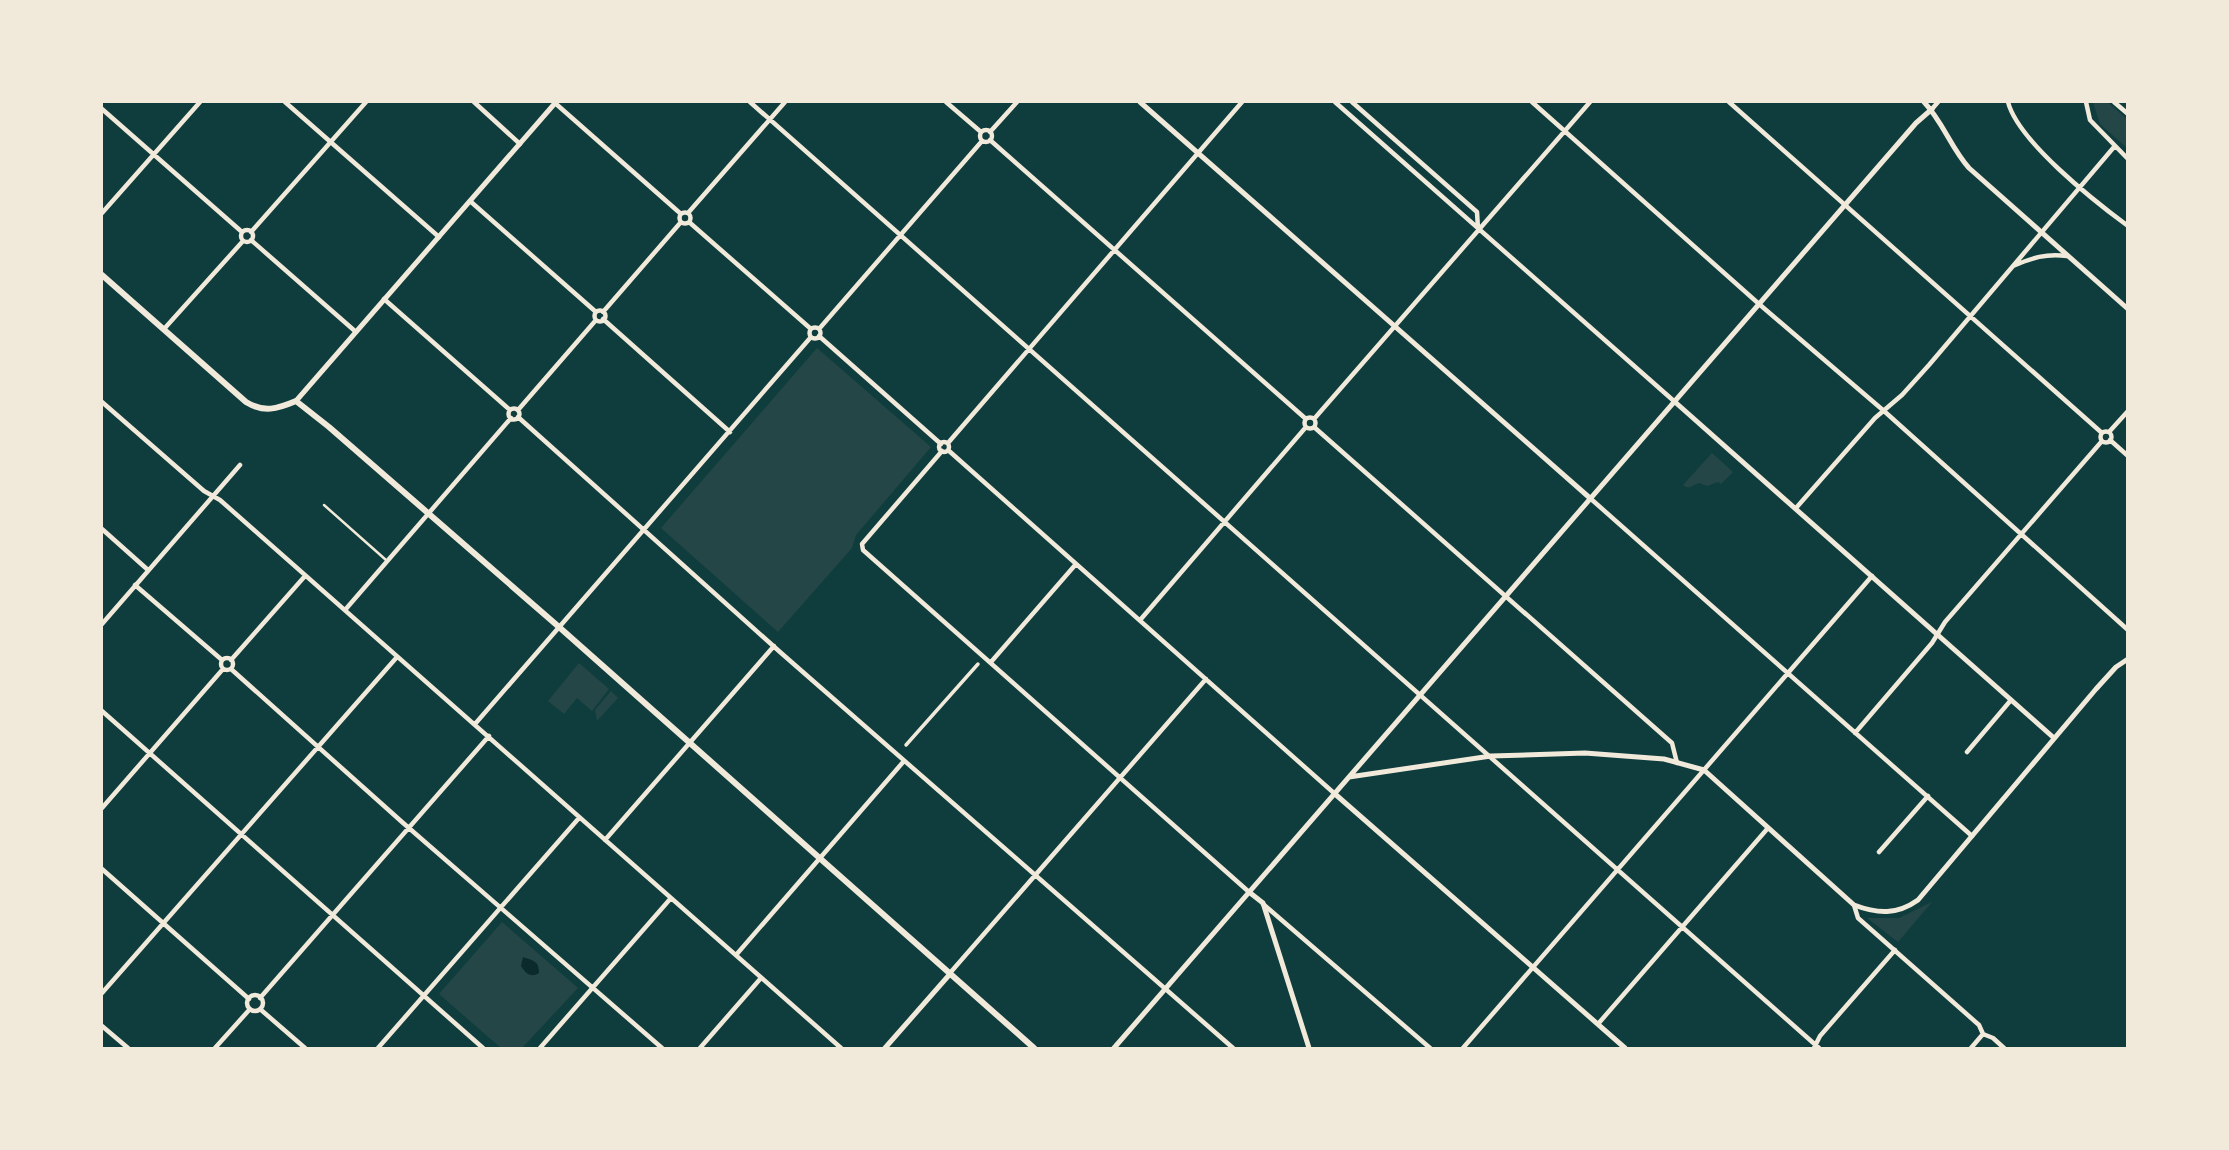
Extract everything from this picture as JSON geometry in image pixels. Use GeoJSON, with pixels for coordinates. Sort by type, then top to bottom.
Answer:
{"type":"FeatureCollection","features":[{"type":"Feature","properties":{"kind":"main road"},"geometry":{"type":"LineString","coordinates":[[102,275],[254,407],[272,410],[296,401],[428,512],[1034,1048]]}},
{"type":"Feature","properties":{"kind":"street"},"geometry":{"type":"LineString","coordinates":[[102,213],[200,102]]}},
{"type":"Feature","properties":{"kind":"street"},"geometry":{"type":"LineString","coordinates":[[285,102],[439,237]]}},
{"type":"Feature","properties":{"kind":"street"},"geometry":{"type":"LineString","coordinates":[[251,240],[251,232],[366,102]]}},
{"type":"Feature","properties":{"kind":"street"},"geometry":{"type":"LineString","coordinates":[[474,102],[520,144]]}},
{"type":"Feature","properties":{"kind":"street"},"geometry":{"type":"LineString","coordinates":[[296,401],[556,102],[681,214],[681,222],[603,312],[603,319],[730,432]]}},
{"type":"Feature","properties":{"kind":"street"},"geometry":{"type":"LineString","coordinates":[[750,102],[1816,1047],[1820,1036],[1895,950]]}},
{"type":"Feature","properties":{"kind":"street"},"geometry":{"type":"LineString","coordinates":[[681,214],[688,213],[785,102]]}},
{"type":"Feature","properties":{"kind":"street"},"geometry":{"type":"LineString","coordinates":[[946,102],[981,132],[982,141]]}},
{"type":"Feature","properties":{"kind":"street"},"geometry":{"type":"LineString","coordinates":[[990,132],[1017,102]]}},
{"type":"Feature","properties":{"kind":"street"},"geometry":{"type":"LineString","coordinates":[[1140,102],[1972,836]]}},
{"type":"Feature","properties":{"kind":"street"},"geometry":{"type":"LineString","coordinates":[[1242,102],[861,546],[866,554],[1249,892],[1430,1048]]}},
{"type":"Feature","properties":{"kind":"street"},"geometry":{"type":"LineString","coordinates":[[1335,102],[2054,738]]}},
{"type":"Feature","properties":{"kind":"street"},"geometry":{"type":"LineString","coordinates":[[1352,102],[1477,212],[1478,230]]}},
{"type":"Feature","properties":{"kind":"street"},"geometry":{"type":"LineString","coordinates":[[1532,102],[1884,411],[2127,630]]}},
{"type":"Feature","properties":{"kind":"street"},"geometry":{"type":"LineString","coordinates":[[1314,427],[1314,419],[1590,102]]}},
{"type":"Feature","properties":{"kind":"street"},"geometry":{"type":"LineString","coordinates":[[1729,102],[2102,433],[2102,441],[1945,622],[1938,634],[1855,733]]}},
{"type":"Feature","properties":{"kind":"street"},"geometry":{"type":"LineString","coordinates":[[1924,102],[1932,109],[1962,160],[2127,309]]}},
{"type":"Feature","properties":{"kind":"street"},"geometry":{"type":"LineString","coordinates":[[1114,1048],[1937,102]]}},
{"type":"Feature","properties":{"kind":"street"},"geometry":{"type":"LineString","coordinates":[[2008,102],[2019,126],[2033,143],[2127,226]]}},
{"type":"Feature","properties":{"kind":"street"},"geometry":{"type":"LineString","coordinates":[[2086,102],[2090,120],[2127,159]]}},
{"type":"Feature","properties":{"kind":"street"},"geometry":{"type":"LineString","coordinates":[[2114,102],[2127,114]]}},
{"type":"Feature","properties":{"kind":"street"},"geometry":{"type":"LineString","coordinates":[[102,109],[242,232]]}},
{"type":"Feature","properties":{"kind":"street"},"geometry":{"type":"LineString","coordinates":[[981,132],[990,132]]}},
{"type":"Feature","properties":{"kind":"street"},"geometry":{"type":"LineString","coordinates":[[990,132],[990,140]]}},
{"type":"Feature","properties":{"kind":"street"},"geometry":{"type":"LineString","coordinates":[[1314,419],[1306,419],[990,140],[982,141],[819,329],[819,336],[941,444],[945,451],[1141,619],[1335,794],[1625,1048]]}},
{"type":"Feature","properties":{"kind":"street"},"geometry":{"type":"LineString","coordinates":[[1796,508],[1875,418],[1902,395],[2114,147]]}},
{"type":"Feature","properties":{"kind":"street"},"geometry":{"type":"LineString","coordinates":[[470,201],[596,312],[603,312]]}},
{"type":"Feature","properties":{"kind":"street"},"geometry":{"type":"LineString","coordinates":[[688,213],[691,217],[689,222]]}},
{"type":"Feature","properties":{"kind":"street"},"geometry":{"type":"LineString","coordinates":[[681,222],[689,222],[811,329],[819,329]]}},
{"type":"Feature","properties":{"kind":"street"},"geometry":{"type":"LineString","coordinates":[[242,232],[251,232]]}},
{"type":"Feature","properties":{"kind":"street"},"geometry":{"type":"LineString","coordinates":[[242,232],[243,241]]}},
{"type":"Feature","properties":{"kind":"street"},"geometry":{"type":"LineString","coordinates":[[163,330],[243,241],[251,240],[356,332]]}},
{"type":"Feature","properties":{"kind":"street"},"geometry":{"type":"LineString","coordinates":[[2012,267],[2042,256],[2067,256]]}},
{"type":"Feature","properties":{"kind":"street"},"geometry":{"type":"LineString","coordinates":[[384,299],[510,410]]}},
{"type":"Feature","properties":{"kind":"street"},"geometry":{"type":"LineString","coordinates":[[596,312],[596,320]]}},
{"type":"Feature","properties":{"kind":"street"},"geometry":{"type":"LineString","coordinates":[[603,319],[596,320],[518,410],[519,417],[904,761],[1233,1048]]}},
{"type":"Feature","properties":{"kind":"street"},"geometry":{"type":"LineString","coordinates":[[475,724],[811,337],[811,329]]}},
{"type":"Feature","properties":{"kind":"street"},"geometry":{"type":"LineString","coordinates":[[811,337],[819,336]]}},
{"type":"Feature","properties":{"kind":"street"},"geometry":{"type":"LineString","coordinates":[[102,402],[345,610],[841,1048]]}},
{"type":"Feature","properties":{"kind":"street"},"geometry":{"type":"LineString","coordinates":[[510,410],[518,410]]}},
{"type":"Feature","properties":{"kind":"street"},"geometry":{"type":"LineString","coordinates":[[510,410],[508,414],[511,418]]}},
{"type":"Feature","properties":{"kind":"street"},"geometry":{"type":"LineString","coordinates":[[2102,433],[2109,432],[2127,411]]}},
{"type":"Feature","properties":{"kind":"street"},"geometry":{"type":"LineString","coordinates":[[345,610],[511,418],[519,417]]}},
{"type":"Feature","properties":{"kind":"street"},"geometry":{"type":"LineString","coordinates":[[1306,419],[1306,427]]}},
{"type":"Feature","properties":{"kind":"street"},"geometry":{"type":"LineString","coordinates":[[1141,619],[1306,427],[1314,427],[1672,743],[1677,763]]}},
{"type":"Feature","properties":{"kind":"street"},"geometry":{"type":"LineString","coordinates":[[2109,432],[2110,440],[2127,456]]}},
{"type":"Feature","properties":{"kind":"street"},"geometry":{"type":"LineString","coordinates":[[2102,441],[2110,440]]}},
{"type":"Feature","properties":{"kind":"street"},"geometry":{"type":"LineString","coordinates":[[941,444],[948,443]]}},
{"type":"Feature","properties":{"kind":"street"},"geometry":{"type":"LineString","coordinates":[[102,624],[240,465]]}},
{"type":"Feature","properties":{"kind":"street"},"geometry":{"type":"LineString","coordinates":[[102,529],[148,570]]}},
{"type":"Feature","properties":{"kind":"street"},"geometry":{"type":"LineString","coordinates":[[991,663],[1076,564]]}},
{"type":"Feature","properties":{"kind":"street"},"geometry":{"type":"LineString","coordinates":[[305,576],[231,660],[231,668],[409,828],[662,1048]]}},
{"type":"Feature","properties":{"kind":"street"},"geometry":{"type":"LineString","coordinates":[[1463,1048],[1872,576]]}},
{"type":"Feature","properties":{"kind":"street"},"geometry":{"type":"LineString","coordinates":[[135,586],[222,660]]}},
{"type":"Feature","properties":{"kind":"street"},"geometry":{"type":"LineString","coordinates":[[605,840],[774,646]]}},
{"type":"Feature","properties":{"kind":"street"},"geometry":{"type":"LineString","coordinates":[[102,993],[397,657]]}},
{"type":"Feature","properties":{"kind":"street"},"geometry":{"type":"LineString","coordinates":[[1349,777],[1490,756],[1585,753],[1664,759],[1704,770],[1854,905],[1872,912],[1884,913],[1908,907],[1918,900],[2054,738],[2116,667],[2127,659]]}},
{"type":"Feature","properties":{"kind":"street"},"geometry":{"type":"LineString","coordinates":[[222,660],[231,660]]}},
{"type":"Feature","properties":{"kind":"street"},"geometry":{"type":"LineString","coordinates":[[222,660],[223,669]]}},
{"type":"Feature","properties":{"kind":"street"},"geometry":{"type":"LineString","coordinates":[[906,745],[978,664]]}},
{"type":"Feature","properties":{"kind":"street"},"geometry":{"type":"LineString","coordinates":[[102,808],[223,669],[231,668]]}},
{"type":"Feature","properties":{"kind":"street"},"geometry":{"type":"LineString","coordinates":[[885,1048],[1206,679]]}},
{"type":"Feature","properties":{"kind":"street"},"geometry":{"type":"LineString","coordinates":[[1967,751],[2011,700]]}},
{"type":"Feature","properties":{"kind":"street"},"geometry":{"type":"LineString","coordinates":[[102,711],[483,1048]]}},
{"type":"Feature","properties":{"kind":"street"},"geometry":{"type":"LineString","coordinates":[[260,998],[489,736]]}},
{"type":"Feature","properties":{"kind":"street"},"geometry":{"type":"LineString","coordinates":[[736,955],[904,761]]}},
{"type":"Feature","properties":{"kind":"street"},"geometry":{"type":"LineString","coordinates":[[1879,852],[1928,796]]}},
{"type":"Feature","properties":{"kind":"street"},"geometry":{"type":"LineString","coordinates":[[378,1048],[579,818]]}},
{"type":"Feature","properties":{"kind":"street"},"geometry":{"type":"LineString","coordinates":[[1597,1025],[1769,828]]}},
{"type":"Feature","properties":{"kind":"street"},"geometry":{"type":"LineString","coordinates":[[102,869],[249,999]]}},
{"type":"Feature","properties":{"kind":"street"},"geometry":{"type":"LineString","coordinates":[[540,1048],[671,898]]}},
{"type":"Feature","properties":{"kind":"street"},"geometry":{"type":"LineString","coordinates":[[1263,903],[1309,1048]]}},
{"type":"Feature","properties":{"kind":"street"},"geometry":{"type":"LineString","coordinates":[[1854,905],[1858,918],[1979,1025],[1983,1034],[2004,1048]]}},
{"type":"Feature","properties":{"kind":"street"},"geometry":{"type":"LineString","coordinates":[[700,1048],[761,978]]}},
{"type":"Feature","properties":{"kind":"street"},"geometry":{"type":"LineString","coordinates":[[260,998],[254,996],[249,999],[247,1005],[255,1011],[260,1009]]}},
{"type":"Feature","properties":{"kind":"street"},"geometry":{"type":"LineString","coordinates":[[260,998],[260,1009]]}},
{"type":"Feature","properties":{"kind":"street"},"geometry":{"type":"LineString","coordinates":[[215,1048],[250,1009]]}},
{"type":"Feature","properties":{"kind":"street"},"geometry":{"type":"LineString","coordinates":[[260,1009],[305,1048]]}},
{"type":"Feature","properties":{"kind":"street"},"geometry":{"type":"LineString","coordinates":[[102,1026],[128,1048]]}},
{"type":"Feature","properties":{"kind":"street"},"geometry":{"type":"LineString","coordinates":[[1971,1048],[1983,1034]]}},
{"type":"Feature","properties":{"kind":"lane"},"geometry":{"type":"LineString","coordinates":[[324,505],[386,561]]}},
{"type":"Feature","properties":{"kind":"shaded area"},"geometry":{"type":"Polygon","coordinates":[[[2093,102],[2107,102],[2127,119],[2127,148],[2100,124],[2093,102]]]}},
{"type":"Feature","properties":{"kind":"shaded area"},"geometry":{"type":"Polygon","coordinates":[[[817,348],[931,447],[856,535],[852,548],[778,632],[661,528],[817,348]]]}},
{"type":"Feature","properties":{"kind":"shaded area"},"geometry":{"type":"Polygon","coordinates":[[[1712,453],[1733,472],[1721,484],[1718,482],[1707,486],[1699,483],[1689,487],[1683,485],[1712,453]]]}},
{"type":"Feature","properties":{"kind":"shaded area"},"geometry":{"type":"Polygon","coordinates":[[[579,663],[609,689],[592,711],[577,698],[564,714],[548,701],[579,663]]]}},
{"type":"Feature","properties":{"kind":"shaded area"},"geometry":{"type":"Polygon","coordinates":[[[611,691],[618,698],[597,721],[595,710],[611,691]]]}},
{"type":"Feature","properties":{"kind":"shaded area"},"geometry":{"type":"Polygon","coordinates":[[[1932,902],[1898,942],[1867,918],[1899,918],[1932,902]]]}},
{"type":"Feature","properties":{"kind":"shaded area"},"geometry":{"type":"Polygon","coordinates":[[[502,922],[578,988],[522,1048],[501,1048],[439,994],[502,922]]]}},
{"type":"Feature","properties":{"kind":"shaded area"},"geometry":{"type":"Polygon","coordinates":[[[523,957],[537,963],[539,973],[531,975],[525,971],[521,966],[523,957]]]}}]}
